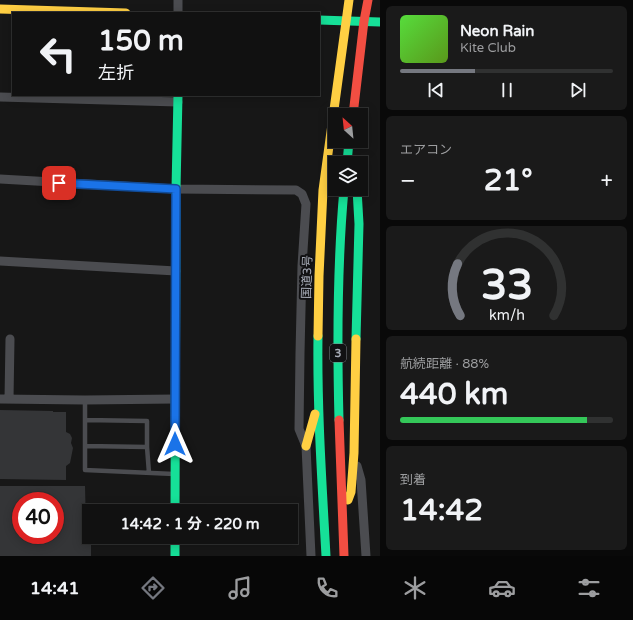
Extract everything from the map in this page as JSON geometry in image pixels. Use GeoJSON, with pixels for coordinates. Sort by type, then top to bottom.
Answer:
{"type":"FeatureCollection","features":[{"type":"Feature","properties":{"kind":"main road","name":"国道3号"},"geometry":{"type":"LineString","coordinates":[[326,556],[318,359],[319,276],[323,190],[349,0]]}},
{"type":"Feature","properties":{"kind":"main road"},"geometry":{"type":"LineString","coordinates":[[353,108],[368,0]]}},
{"type":"Feature","properties":{"kind":"main road"},"geometry":{"type":"LineString","coordinates":[[0,9],[94,12]]}},
{"type":"Feature","properties":{"kind":"main road"},"geometry":{"type":"LineString","coordinates":[[320,20],[380,22]]}},
{"type":"Feature","properties":{"kind":"main road"},"geometry":{"type":"LineString","coordinates":[[175,504],[176,189],[178,99]]}},
{"type":"Feature","properties":{"kind":"main road","name":"3"},"geometry":{"type":"LineString","coordinates":[[343,196],[341,222],[337,363],[344,556]]}},
{"type":"Feature","properties":{"kind":"main road"},"geometry":{"type":"LineString","coordinates":[[342,517],[351,492],[354,453],[359,224],[357,196]]}},
{"type":"Feature","properties":{"kind":"main road"},"geometry":{"type":"LineString","coordinates":[[306,446],[319,399]]}},
{"type":"Feature","properties":{"kind":"main road"},"geometry":{"type":"LineString","coordinates":[[175,544],[175,556]]}},
{"type":"Feature","properties":{"kind":"street"},"geometry":{"type":"LineString","coordinates":[[178,0],[178,12]]}},
{"type":"Feature","properties":{"kind":"street"},"geometry":{"type":"LineString","coordinates":[[0,97],[178,99]]}},
{"type":"Feature","properties":{"kind":"street"},"geometry":{"type":"LineString","coordinates":[[0,180],[176,189],[296,190],[302,194],[306,204],[302,282],[299,429],[306,446],[311,556]]}},
{"type":"Feature","properties":{"kind":"street"},"geometry":{"type":"LineString","coordinates":[[0,260],[176,271]]}},
{"type":"Feature","properties":{"kind":"street"},"geometry":{"type":"LineString","coordinates":[[10,339],[5,399],[175,399]]}},
{"type":"Feature","properties":{"kind":"street"},"geometry":{"type":"LineString","coordinates":[[354,453],[361,480],[366,556]]}},
{"type":"Feature","properties":{"kind":"lane"},"geometry":{"type":"LineString","coordinates":[[84,400],[85,470],[175,474]]}},
{"type":"Feature","properties":{"kind":"lane"},"geometry":{"type":"LineString","coordinates":[[85,420],[147,421],[149,473]]}},
{"type":"Feature","properties":{"kind":"lane"},"geometry":{"type":"LineString","coordinates":[[85,446],[147,447]]}},
{"type":"Feature","properties":{"kind":"building"},"geometry":{"type":"Polygon","coordinates":[[[0,410],[66,412],[66,432],[70,434],[72,438],[71,443],[73,448],[70,463],[66,466],[66,480],[0,479],[0,410]]]}},
{"type":"Feature","properties":{"kind":"building"},"geometry":{"type":"Polygon","coordinates":[[[0,486],[85,486],[85,504],[82,504],[82,544],[91,544],[91,556],[0,556],[0,486]]]}},
{"type":"Feature","properties":{"kind":"traffic: fast"},"geometry":{"type":"LineString","coordinates":[[320,20],[380,22]]}},
{"type":"Feature","properties":{"kind":"traffic: fast"},"geometry":{"type":"LineString","coordinates":[[175,504],[176,189],[178,96]]}},
{"type":"Feature","properties":{"kind":"traffic: fast"},"geometry":{"type":"LineString","coordinates":[[348,148],[348,156]]}},
{"type":"Feature","properties":{"kind":"traffic: fast"},"geometry":{"type":"LineString","coordinates":[[339,420],[338,304],[344,196]]}},
{"type":"Feature","properties":{"kind":"traffic: fast"},"geometry":{"type":"LineString","coordinates":[[356,339],[359,224],[357,196]]}},
{"type":"Feature","properties":{"kind":"traffic: fast"},"geometry":{"type":"LineString","coordinates":[[318,336],[321,474],[326,556]]}},
{"type":"Feature","properties":{"kind":"traffic: fast"},"geometry":{"type":"LineString","coordinates":[[175,544],[175,556]]}},
{"type":"Feature","properties":{"kind":"traffic: slow"},"geometry":{"type":"LineString","coordinates":[[318,336],[323,190],[349,0]]}},
{"type":"Feature","properties":{"kind":"traffic: slow"},"geometry":{"type":"LineString","coordinates":[[0,9],[94,12]]}},
{"type":"Feature","properties":{"kind":"traffic: slow"},"geometry":{"type":"LineString","coordinates":[[348,500],[351,492],[354,453],[356,339]]}},
{"type":"Feature","properties":{"kind":"traffic: slow"},"geometry":{"type":"LineString","coordinates":[[306,446],[315,414]]}},
{"type":"Feature","properties":{"kind":"traffic: jam"},"geometry":{"type":"LineString","coordinates":[[354,108],[364,21],[368,0]]}},
{"type":"Feature","properties":{"kind":"traffic: jam"},"geometry":{"type":"LineString","coordinates":[[339,420],[344,556]]}},
{"type":"Feature","properties":{"kind":"route"},"geometry":{"type":"LineString","coordinates":[[59,183],[176,189],[175,444]]}}]}
